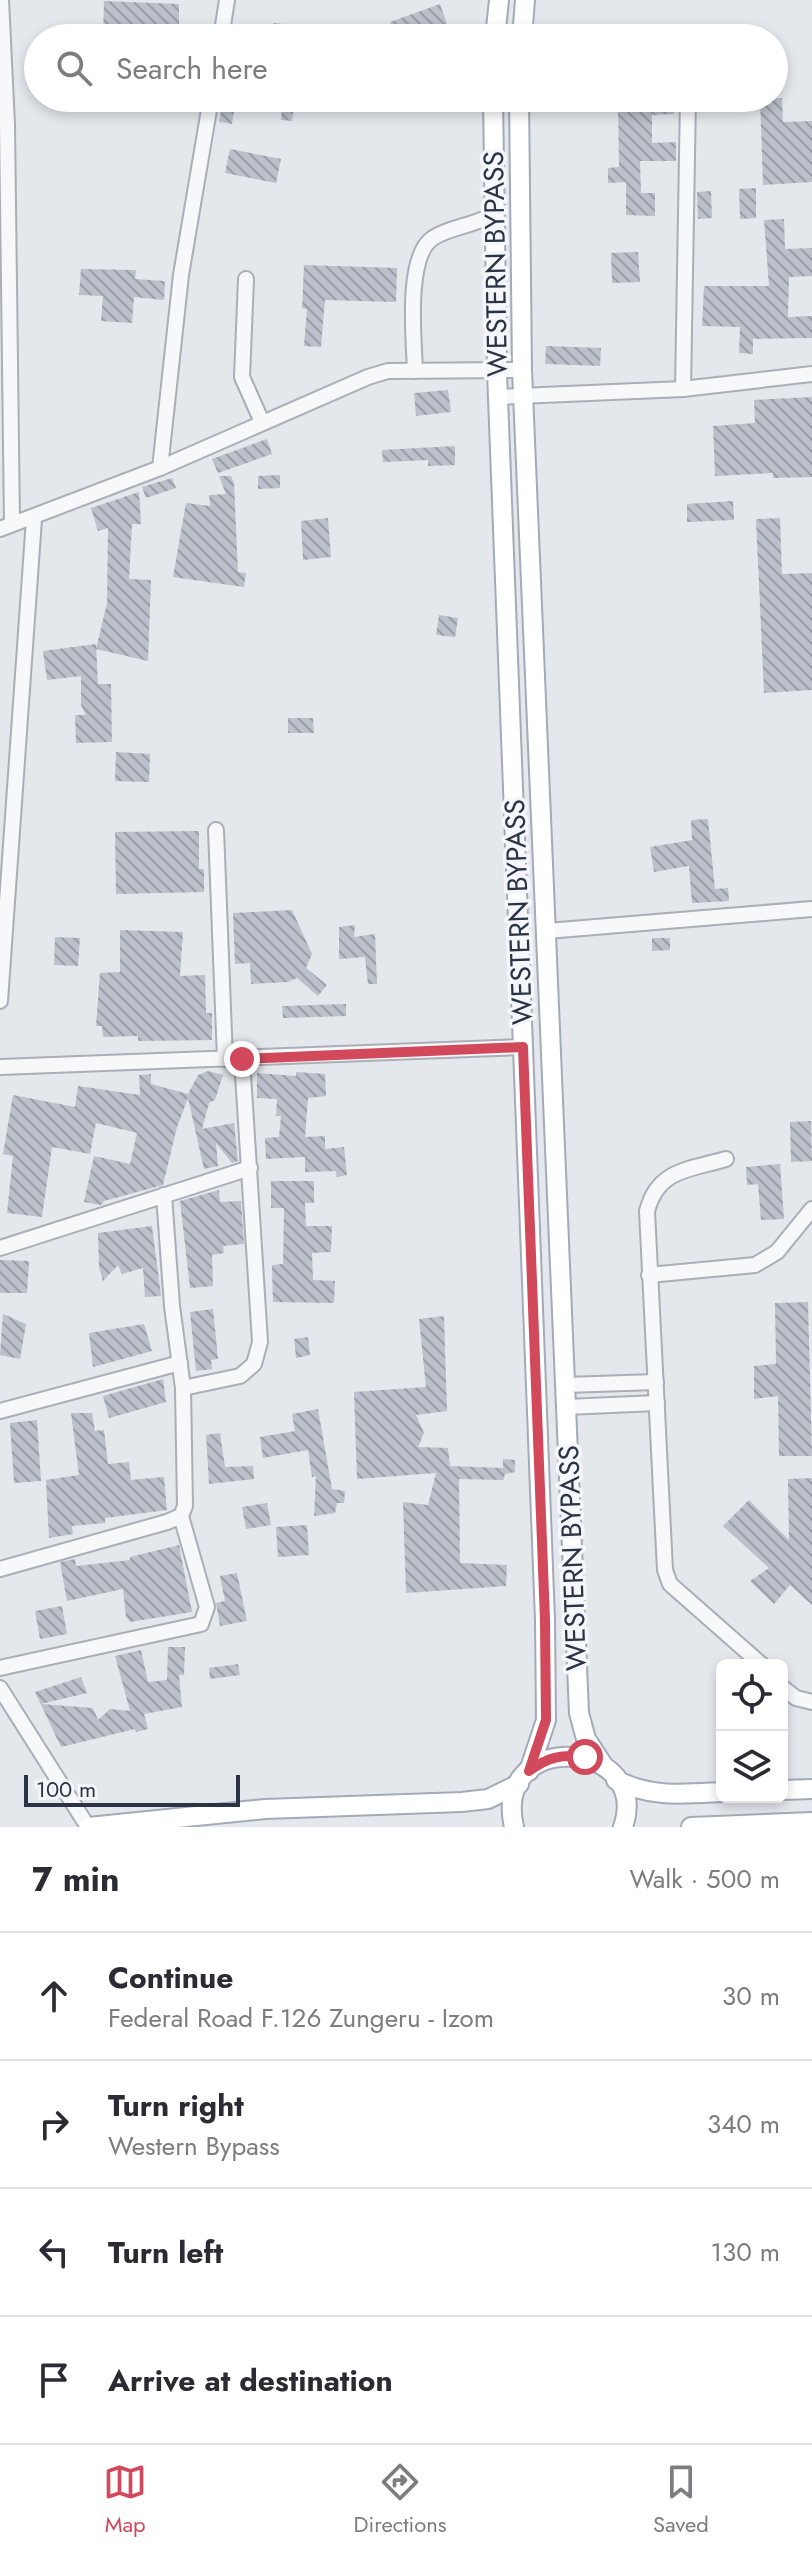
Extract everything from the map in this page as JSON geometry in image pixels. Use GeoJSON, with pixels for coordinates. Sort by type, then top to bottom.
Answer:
{"type":"FeatureCollection","features":[{"type":"Feature","properties":{"kind":"main road"},"geometry":{"type":"LineString","coordinates":[[496,24],[499,0]]}},
{"type":"Feature","properties":{"kind":"main road"},"geometry":{"type":"LineString","coordinates":[[523,24],[525,0]]}},
{"type":"Feature","properties":{"kind":"main road","name":"WESTERN BYPASS"},"geometry":{"type":"LineString","coordinates":[[493,112],[492,215],[497,372],[545,1634],[546,1720],[513,1800],[514,1827]]}},
{"type":"Feature","properties":{"kind":"main road","name":"WESTERN BYPASS"},"geometry":{"type":"LineString","coordinates":[[519,112],[522,370],[579,1713],[586,1739],[616,1780]]}},
{"type":"Feature","properties":{"kind":"main road"},"geometry":{"type":"LineString","coordinates":[[89,1827],[265,1809],[488,1799],[524,1777],[545,1759],[565,1754],[585,1757],[603,1765]]}},
{"type":"Feature","properties":{"kind":"main road"},"geometry":{"type":"LineString","coordinates":[[616,1780],[637,1790],[659,1795],[716,1792]]}},
{"type":"Feature","properties":{"kind":"main road"},"geometry":{"type":"LineString","coordinates":[[616,1780],[624,1799],[623,1827]]}},
{"type":"Feature","properties":{"kind":"main road"},"geometry":{"type":"LineString","coordinates":[[788,1790],[812,1789]]}},
{"type":"Feature","properties":{"kind":"main road"},"geometry":{"type":"LineString","coordinates":[[691,1827],[812,1822]]}},
{"type":"Feature","properties":{"kind":"street"},"geometry":{"type":"LineString","coordinates":[[1,0],[7,124],[6,527],[34,519],[160,468],[349,383],[388,371],[522,370]]}},
{"type":"Feature","properties":{"kind":"street"},"geometry":{"type":"LineString","coordinates":[[223,24],[227,0]]}},
{"type":"Feature","properties":{"kind":"street"},"geometry":{"type":"LineString","coordinates":[[160,468],[181,275],[209,112]]}},
{"type":"Feature","properties":{"kind":"street"},"geometry":{"type":"LineString","coordinates":[[683,389],[688,112]]}},
{"type":"Feature","properties":{"kind":"street"},"geometry":{"type":"LineString","coordinates":[[415,371],[414,299],[418,261],[424,245],[435,236],[474,226],[492,215]]}},
{"type":"Feature","properties":{"kind":"street"},"geometry":{"type":"LineString","coordinates":[[246,279],[242,377],[262,422]]}},
{"type":"Feature","properties":{"kind":"street"},"geometry":{"type":"LineString","coordinates":[[499,397],[683,389],[812,374]]}},
{"type":"Feature","properties":{"kind":"street"},"geometry":{"type":"LineString","coordinates":[[0,1001],[34,519]]}},
{"type":"Feature","properties":{"kind":"street"},"geometry":{"type":"LineString","coordinates":[[216,830],[225,1059]]}},
{"type":"Feature","properties":{"kind":"street"},"geometry":{"type":"LineString","coordinates":[[547,931],[812,909]]}},
{"type":"Feature","properties":{"kind":"street"},"geometry":{"type":"LineString","coordinates":[[0,1067],[523,1047]]}},
{"type":"Feature","properties":{"kind":"street"},"geometry":{"type":"LineString","coordinates":[[183,1388],[240,1376],[248,1372],[258,1355],[242,1059]]}},
{"type":"Feature","properties":{"kind":"street"},"geometry":{"type":"LineString","coordinates":[[726,1159],[665,1178],[655,1186],[645,1225],[665,1577],[755,1659]]}},
{"type":"Feature","properties":{"kind":"street"},"geometry":{"type":"LineString","coordinates":[[0,1248],[250,1168]]}},
{"type":"Feature","properties":{"kind":"street"},"geometry":{"type":"LineString","coordinates":[[0,1668],[201,1624],[207,1607],[181,1516],[186,1495],[183,1388],[172,1306],[164,1195]]}},
{"type":"Feature","properties":{"kind":"street"},"geometry":{"type":"LineString","coordinates":[[649,1275],[755,1265],[767,1261],[812,1209]]}},
{"type":"Feature","properties":{"kind":"street"},"geometry":{"type":"LineString","coordinates":[[0,1411],[180,1363]]}},
{"type":"Feature","properties":{"kind":"street"},"geometry":{"type":"LineString","coordinates":[[565,1385],[656,1382]]}},
{"type":"Feature","properties":{"kind":"street"},"geometry":{"type":"LineString","coordinates":[[566,1407],[657,1403]]}},
{"type":"Feature","properties":{"kind":"street"},"geometry":{"type":"LineString","coordinates":[[0,1569],[181,1516]]}},
{"type":"Feature","properties":{"kind":"street"},"geometry":{"type":"LineString","coordinates":[[1,1691],[89,1827]]}},
{"type":"Feature","properties":{"kind":"street"},"geometry":{"type":"LineString","coordinates":[[788,1692],[796,1698],[812,1702]]}},
{"type":"Feature","properties":{"kind":"building"},"geometry":{"type":"Polygon","coordinates":[[[104,1],[179,4],[179,24],[103,24],[104,1]]]}},
{"type":"Feature","properties":{"kind":"building"},"geometry":{"type":"Polygon","coordinates":[[[440,4],[447,24],[391,24],[440,4]]]}},
{"type":"Feature","properties":{"kind":"building"},"geometry":{"type":"Polygon","coordinates":[[[221,112],[234,112],[232,124],[219,122],[221,112]]]}},
{"type":"Feature","properties":{"kind":"building"},"geometry":{"type":"Polygon","coordinates":[[[282,112],[293,112],[292,121],[281,120],[282,112]]]}},
{"type":"Feature","properties":{"kind":"building"},"geometry":{"type":"Polygon","coordinates":[[[618,112],[674,112],[652,115],[652,143],[676,142],[676,161],[640,161],[641,193],[655,193],[655,216],[626,215],[626,182],[608,183],[608,168],[619,167],[618,112]]]}},
{"type":"Feature","properties":{"kind":"building"},"geometry":{"type":"Polygon","coordinates":[[[760,112],[783,112],[783,122],[812,121],[812,182],[763,185],[760,112]]]}},
{"type":"Feature","properties":{"kind":"building"},"geometry":{"type":"Polygon","coordinates":[[[230,149],[281,159],[276,183],[225,173],[230,149]]]}},
{"type":"Feature","properties":{"kind":"building"},"geometry":{"type":"Polygon","coordinates":[[[756,188],[756,218],[740,219],[739,189],[756,188]]]}},
{"type":"Feature","properties":{"kind":"building"},"geometry":{"type":"Polygon","coordinates":[[[711,191],[712,218],[698,219],[697,192],[711,191]]]}},
{"type":"Feature","properties":{"kind":"building"},"geometry":{"type":"Polygon","coordinates":[[[784,219],[785,249],[812,248],[812,276],[789,277],[788,317],[812,316],[812,338],[753,339],[753,354],[739,353],[740,327],[702,326],[704,286],[769,286],[764,220],[784,219]]]}},
{"type":"Feature","properties":{"kind":"building"},"geometry":{"type":"Polygon","coordinates":[[[638,252],[640,282],[612,283],[611,253],[638,252]]]}},
{"type":"Feature","properties":{"kind":"building"},"geometry":{"type":"Polygon","coordinates":[[[304,265],[397,268],[396,302],[325,300],[321,347],[304,346],[307,309],[302,308],[304,265]]]}},
{"type":"Feature","properties":{"kind":"building"},"geometry":{"type":"Polygon","coordinates":[[[81,269],[136,270],[135,279],[165,281],[164,300],[134,297],[132,323],[101,321],[103,296],[79,295],[81,269]]]}},
{"type":"Feature","properties":{"kind":"building"},"geometry":{"type":"Polygon","coordinates":[[[546,346],[601,348],[600,366],[545,364],[546,346]]]}},
{"type":"Feature","properties":{"kind":"building"},"geometry":{"type":"Polygon","coordinates":[[[448,390],[451,412],[416,416],[414,393],[448,390]]]}},
{"type":"Feature","properties":{"kind":"building"},"geometry":{"type":"Polygon","coordinates":[[[812,397],[812,477],[773,478],[773,473],[715,476],[713,426],[755,423],[754,400],[812,397]]]}},
{"type":"Feature","properties":{"kind":"building"},"geometry":{"type":"Polygon","coordinates":[[[267,439],[272,454],[218,473],[212,459],[267,439]]]}},
{"type":"Feature","properties":{"kind":"building"},"geometry":{"type":"Polygon","coordinates":[[[455,446],[455,465],[428,466],[428,460],[383,462],[382,450],[455,446]]]}},
{"type":"Feature","properties":{"kind":"building"},"geometry":{"type":"Polygon","coordinates":[[[280,475],[280,488],[258,489],[258,476],[280,475]]]}},
{"type":"Feature","properties":{"kind":"building"},"geometry":{"type":"Polygon","coordinates":[[[219,476],[231,476],[234,483],[238,572],[246,573],[244,587],[173,577],[186,503],[210,506],[209,495],[226,494],[219,476]]]}},
{"type":"Feature","properties":{"kind":"building"},"geometry":{"type":"Polygon","coordinates":[[[172,478],[176,488],[146,498],[142,487],[172,478]]]}},
{"type":"Feature","properties":{"kind":"building"},"geometry":{"type":"Polygon","coordinates":[[[139,492],[141,524],[132,524],[129,579],[151,580],[148,661],[96,649],[107,603],[108,528],[98,531],[91,508],[139,492]]]}},
{"type":"Feature","properties":{"kind":"building"},"geometry":{"type":"Polygon","coordinates":[[[733,501],[734,520],[687,522],[687,504],[733,501]]]}},
{"type":"Feature","properties":{"kind":"building"},"geometry":{"type":"Polygon","coordinates":[[[328,518],[331,557],[303,560],[301,521],[328,518]]]}},
{"type":"Feature","properties":{"kind":"building"},"geometry":{"type":"Polygon","coordinates":[[[780,518],[782,574],[812,573],[812,690],[764,693],[756,519],[780,518]]]}},
{"type":"Feature","properties":{"kind":"building"},"geometry":{"type":"Polygon","coordinates":[[[439,615],[458,618],[455,637],[436,635],[439,615]]]}},
{"type":"Feature","properties":{"kind":"building"},"geometry":{"type":"Polygon","coordinates":[[[96,644],[98,684],[111,684],[112,742],[76,743],[75,715],[86,715],[81,705],[81,676],[47,680],[43,651],[96,644]]]}},
{"type":"Feature","properties":{"kind":"building"},"geometry":{"type":"Polygon","coordinates":[[[288,718],[313,718],[314,733],[288,733],[288,718]]]}},
{"type":"Feature","properties":{"kind":"building"},"geometry":{"type":"Polygon","coordinates":[[[116,752],[150,754],[149,782],[115,781],[116,752]]]}},
{"type":"Feature","properties":{"kind":"building"},"geometry":{"type":"Polygon","coordinates":[[[708,819],[715,889],[728,888],[729,901],[692,903],[689,866],[654,872],[650,847],[692,840],[691,820],[708,819]]]}},
{"type":"Feature","properties":{"kind":"building"},"geometry":{"type":"Polygon","coordinates":[[[199,831],[199,869],[204,869],[204,892],[116,894],[115,832],[199,831]]]}},
{"type":"Feature","properties":{"kind":"building"},"geometry":{"type":"Polygon","coordinates":[[[292,910],[312,954],[306,968],[327,985],[318,996],[297,978],[288,982],[251,984],[250,963],[235,964],[233,913],[292,910]]]}},
{"type":"Feature","properties":{"kind":"building"},"geometry":{"type":"Polygon","coordinates":[[[355,925],[354,937],[375,934],[377,984],[368,984],[365,957],[339,959],[339,927],[355,925]]]}},
{"type":"Feature","properties":{"kind":"building"},"geometry":{"type":"Polygon","coordinates":[[[120,930],[183,932],[180,976],[205,975],[206,1013],[212,1013],[212,1040],[138,1041],[138,1036],[103,1037],[102,1026],[96,1026],[100,973],[120,972],[120,930]]]}},
{"type":"Feature","properties":{"kind":"building"},"geometry":{"type":"Polygon","coordinates":[[[55,937],[80,938],[78,966],[54,965],[55,937]]]}},
{"type":"Feature","properties":{"kind":"building"},"geometry":{"type":"Polygon","coordinates":[[[652,938],[670,938],[670,950],[652,951],[652,938]]]}},
{"type":"Feature","properties":{"kind":"building"},"geometry":{"type":"Polygon","coordinates":[[[346,1004],[346,1016],[283,1018],[282,1006],[346,1004]]]}},
{"type":"Feature","properties":{"kind":"building"},"geometry":{"type":"Polygon","coordinates":[[[208,1071],[223,1075],[215,1100],[209,1103],[202,1129],[234,1123],[238,1161],[232,1163],[216,1143],[218,1166],[204,1169],[188,1098],[177,1127],[163,1185],[104,1201],[101,1205],[84,1202],[94,1156],[130,1164],[137,1133],[96,1123],[90,1154],[52,1147],[42,1217],[7,1213],[13,1156],[3,1154],[13,1095],[75,1107],[78,1086],[140,1095],[139,1075],[151,1074],[151,1084],[188,1094],[198,1075],[208,1071]]]}},
{"type":"Feature","properties":{"kind":"building"},"geometry":{"type":"Polygon","coordinates":[[[296,1072],[325,1074],[326,1096],[308,1098],[305,1137],[325,1136],[325,1149],[344,1147],[347,1175],[337,1177],[336,1171],[305,1172],[305,1157],[266,1159],[265,1138],[279,1137],[281,1116],[276,1116],[277,1099],[257,1098],[257,1073],[296,1076],[296,1072]]]}},
{"type":"Feature","properties":{"kind":"building"},"geometry":{"type":"Polygon","coordinates":[[[811,1121],[812,1161],[791,1162],[790,1122],[811,1121]]]}},
{"type":"Feature","properties":{"kind":"building"},"geometry":{"type":"Polygon","coordinates":[[[780,1164],[784,1219],[761,1220],[758,1184],[747,1185],[746,1167],[780,1164]]]}},
{"type":"Feature","properties":{"kind":"building"},"geometry":{"type":"Polygon","coordinates":[[[271,1181],[314,1181],[314,1203],[305,1203],[306,1226],[332,1226],[331,1252],[312,1253],[313,1280],[335,1281],[334,1303],[273,1302],[272,1265],[283,1264],[284,1208],[271,1208],[271,1181]]]}},
{"type":"Feature","properties":{"kind":"building"},"geometry":{"type":"Polygon","coordinates":[[[219,1190],[220,1202],[241,1201],[244,1244],[223,1246],[224,1253],[212,1255],[213,1286],[190,1288],[180,1201],[219,1190]]]}},
{"type":"Feature","properties":{"kind":"building"},"geometry":{"type":"Polygon","coordinates":[[[152,1226],[161,1296],[145,1297],[143,1268],[122,1274],[118,1265],[103,1281],[99,1267],[98,1233],[152,1226]]]}},
{"type":"Feature","properties":{"kind":"building"},"geometry":{"type":"Polygon","coordinates":[[[0,1260],[29,1261],[27,1293],[0,1293],[0,1260]]]}},
{"type":"Feature","properties":{"kind":"building"},"geometry":{"type":"Polygon","coordinates":[[[808,1302],[812,1456],[779,1456],[778,1396],[754,1399],[754,1366],[776,1364],[775,1303],[808,1302]]]}},
{"type":"Feature","properties":{"kind":"building"},"geometry":{"type":"Polygon","coordinates":[[[213,1309],[218,1359],[211,1360],[212,1369],[196,1371],[190,1312],[213,1309]]]}},
{"type":"Feature","properties":{"kind":"building"},"geometry":{"type":"Polygon","coordinates":[[[3,1314],[26,1324],[20,1359],[0,1355],[3,1314]]]}},
{"type":"Feature","properties":{"kind":"building"},"geometry":{"type":"Polygon","coordinates":[[[444,1316],[447,1411],[416,1415],[424,1433],[418,1447],[448,1448],[450,1466],[503,1468],[503,1459],[515,1460],[515,1472],[505,1474],[503,1480],[459,1479],[460,1563],[507,1565],[506,1586],[406,1593],[403,1502],[428,1505],[436,1473],[357,1479],[354,1392],[426,1387],[419,1319],[444,1316]]]}},
{"type":"Feature","properties":{"kind":"building"},"geometry":{"type":"Polygon","coordinates":[[[144,1324],[152,1351],[93,1367],[89,1333],[144,1324]]]}},
{"type":"Feature","properties":{"kind":"building"},"geometry":{"type":"Polygon","coordinates":[[[308,1337],[310,1355],[296,1358],[294,1339],[308,1337]]]}},
{"type":"Feature","properties":{"kind":"building"},"geometry":{"type":"Polygon","coordinates":[[[163,1379],[166,1402],[109,1418],[103,1396],[163,1379]]]}},
{"type":"Feature","properties":{"kind":"building"},"geometry":{"type":"Polygon","coordinates":[[[318,1409],[332,1489],[345,1491],[344,1503],[337,1503],[335,1513],[314,1516],[316,1476],[312,1477],[308,1450],[263,1458],[260,1437],[295,1431],[292,1414],[318,1409]]]}},
{"type":"Feature","properties":{"kind":"building"},"geometry":{"type":"Polygon","coordinates":[[[71,1413],[92,1413],[95,1431],[104,1430],[108,1464],[129,1462],[131,1480],[164,1477],[167,1510],[105,1518],[105,1523],[72,1526],[73,1534],[49,1538],[46,1480],[79,1475],[71,1413]]]}},
{"type":"Feature","properties":{"kind":"building"},"geometry":{"type":"Polygon","coordinates":[[[37,1420],[41,1481],[14,1483],[10,1423],[37,1420]]]}},
{"type":"Feature","properties":{"kind":"building"},"geometry":{"type":"Polygon","coordinates":[[[220,1433],[225,1467],[253,1466],[254,1479],[209,1484],[206,1435],[220,1433]]]}},
{"type":"Feature","properties":{"kind":"building"},"geometry":{"type":"Polygon","coordinates":[[[812,1478],[812,1605],[790,1585],[774,1604],[750,1581],[769,1568],[723,1526],[749,1500],[789,1540],[788,1479],[812,1478]]]}},
{"type":"Feature","properties":{"kind":"building"},"geometry":{"type":"Polygon","coordinates":[[[267,1503],[271,1525],[246,1529],[242,1507],[267,1503]]]}},
{"type":"Feature","properties":{"kind":"building"},"geometry":{"type":"Polygon","coordinates":[[[307,1525],[309,1555],[278,1557],[276,1527],[307,1525]]]}},
{"type":"Feature","properties":{"kind":"building"},"geometry":{"type":"Polygon","coordinates":[[[179,1545],[192,1612],[130,1622],[126,1617],[123,1589],[67,1601],[60,1562],[75,1559],[76,1566],[130,1560],[130,1557],[179,1545]]]}},
{"type":"Feature","properties":{"kind":"building"},"geometry":{"type":"Polygon","coordinates":[[[237,1573],[247,1621],[220,1626],[216,1603],[225,1601],[220,1576],[237,1573]]]}},
{"type":"Feature","properties":{"kind":"building"},"geometry":{"type":"Polygon","coordinates":[[[62,1606],[67,1634],[40,1639],[35,1611],[62,1606]]]}},
{"type":"Feature","properties":{"kind":"building"},"geometry":{"type":"Polygon","coordinates":[[[168,1647],[185,1647],[184,1675],[179,1675],[182,1707],[144,1714],[148,1729],[136,1732],[135,1729],[61,1747],[35,1692],[81,1677],[87,1693],[41,1704],[93,1708],[98,1720],[110,1709],[130,1711],[115,1656],[141,1650],[148,1682],[167,1680],[168,1647]]]}},
{"type":"Feature","properties":{"kind":"building"},"geometry":{"type":"Polygon","coordinates":[[[238,1664],[240,1675],[210,1679],[209,1668],[238,1664]]]}},
{"type":"Feature","properties":{"kind":"route"},"geometry":{"type":"LineString","coordinates":[[242,1059],[523,1047],[545,1620],[546,1720],[540,1747],[529,1771],[545,1759],[565,1754],[585,1757]]}}]}
